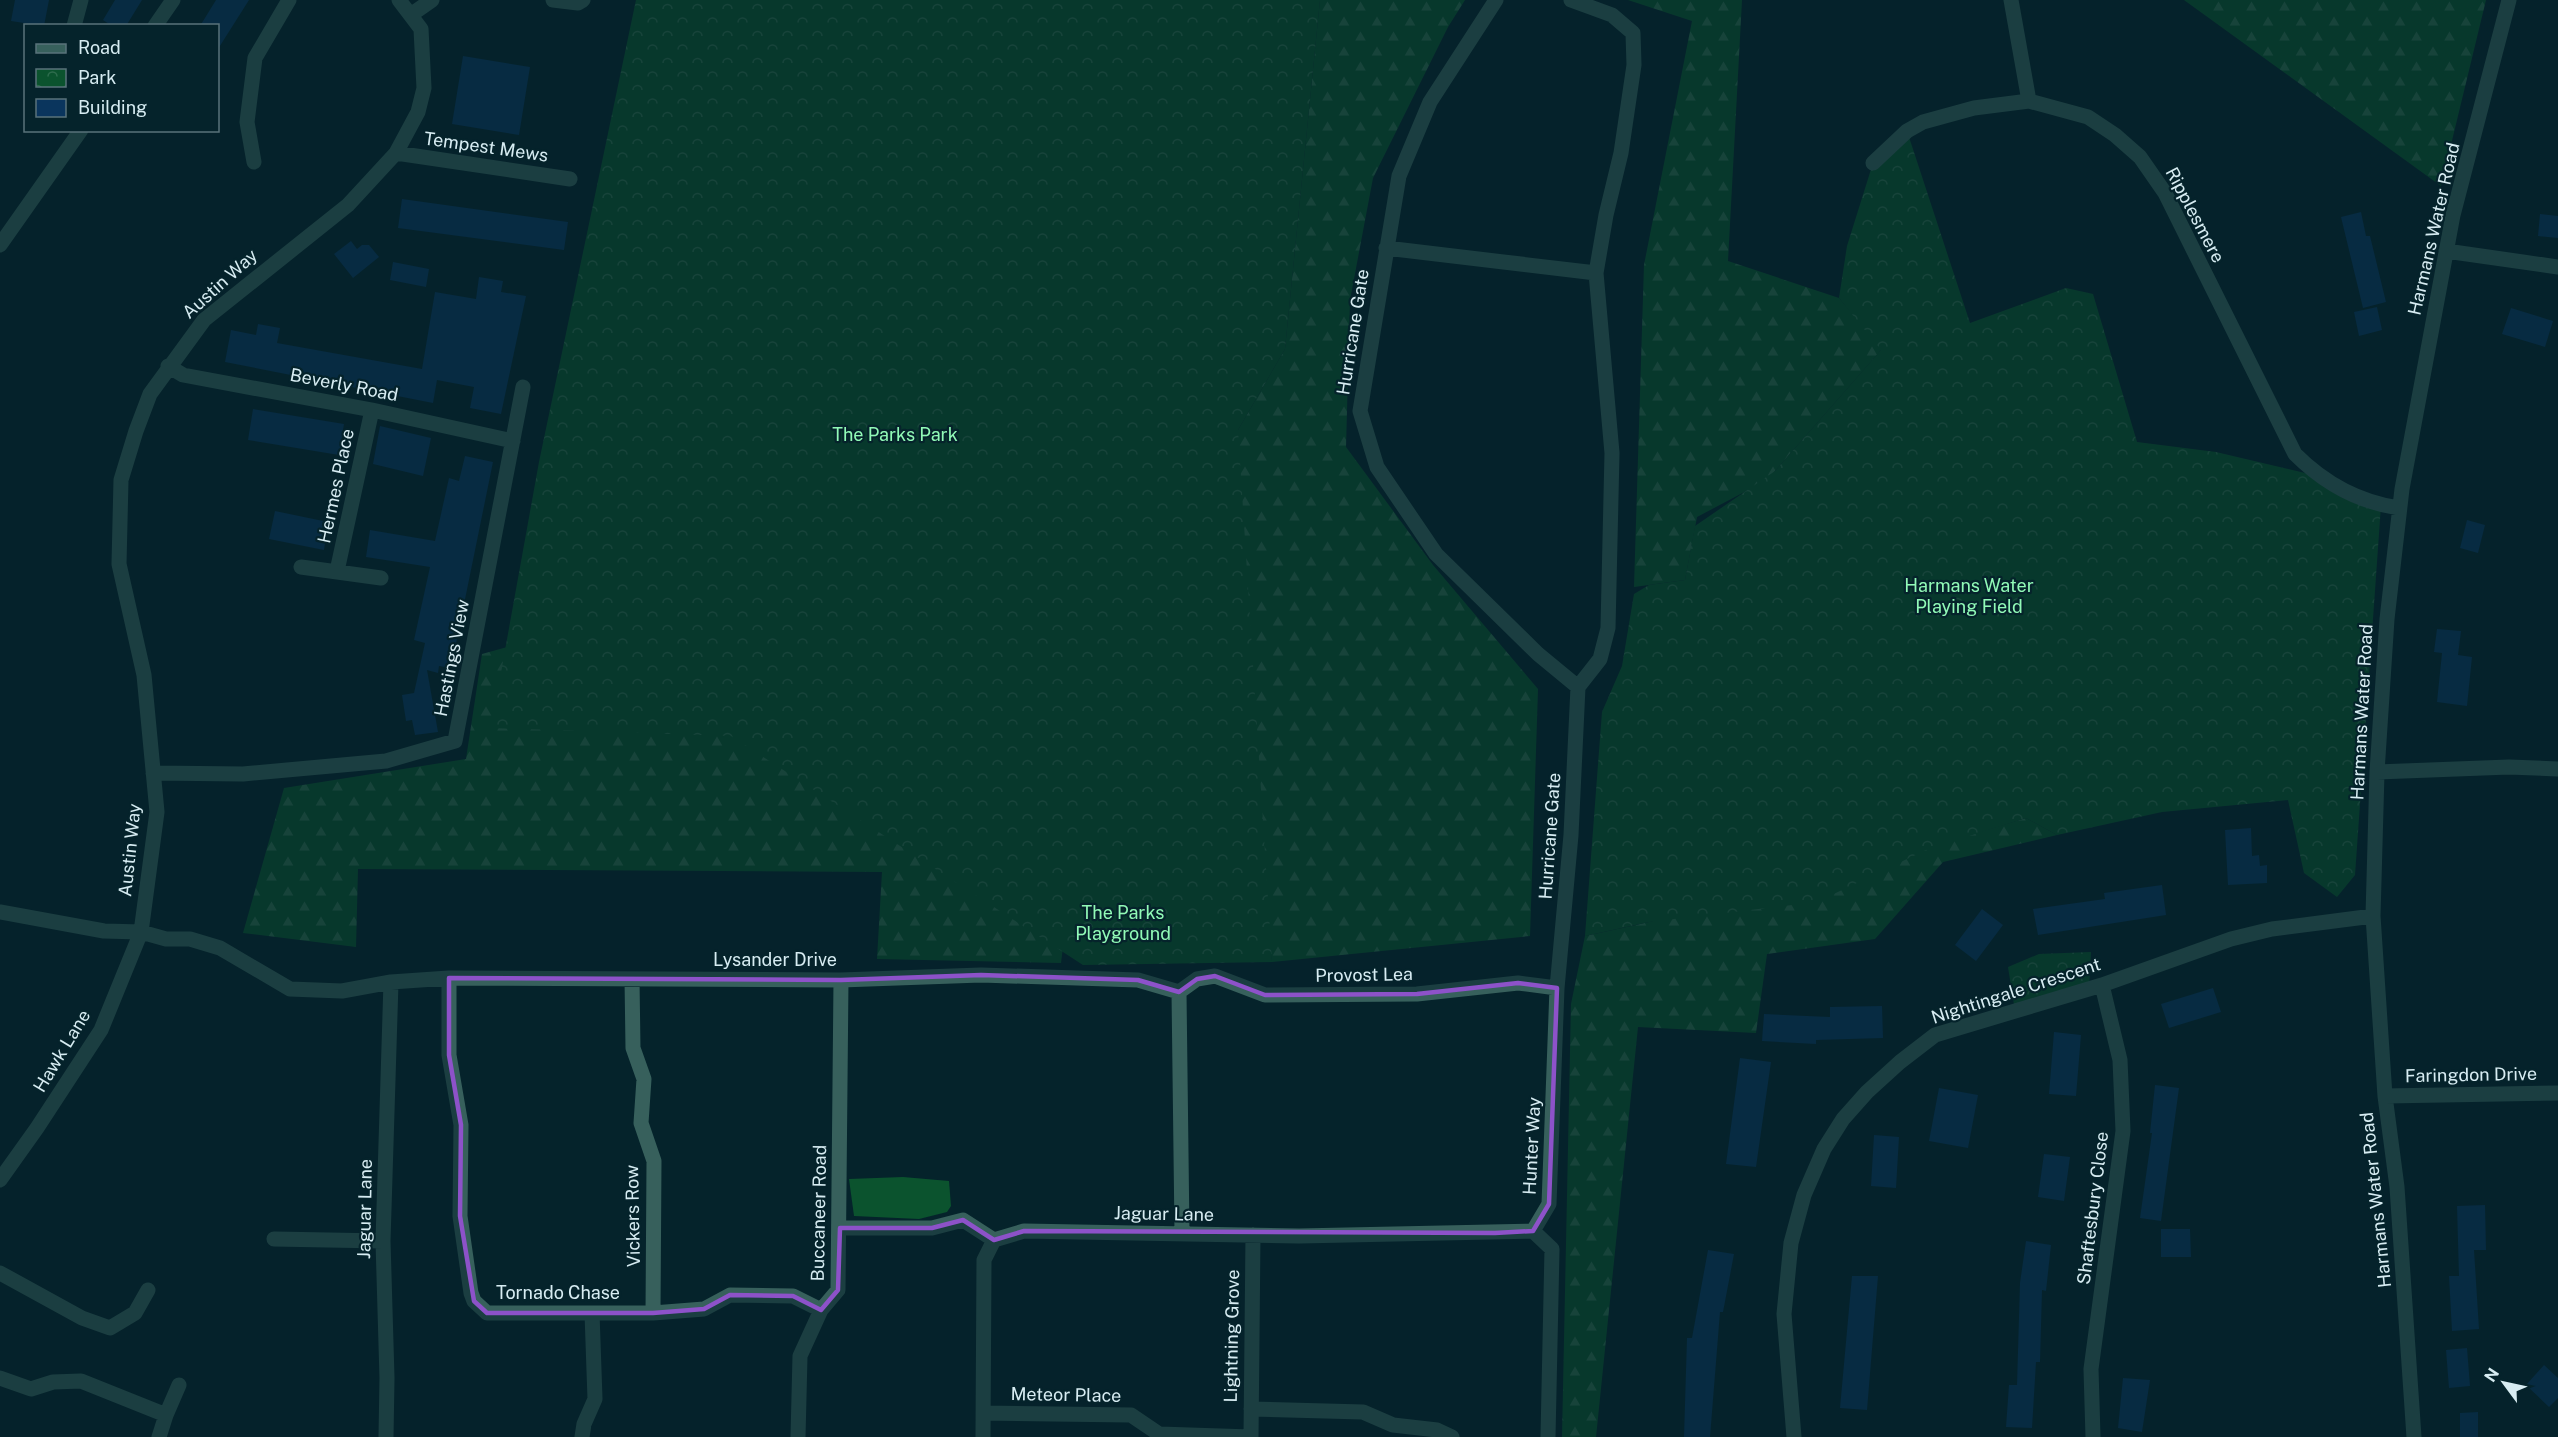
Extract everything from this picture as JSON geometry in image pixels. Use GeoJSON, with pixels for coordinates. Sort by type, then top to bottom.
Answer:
{"type":"FeatureCollection","features":[{"type":"Feature","properties":{"kind":"street"},"geometry":{"type":"LineString","coordinates":[[75,24],[81,0]]}},
{"type":"Feature","properties":{"kind":"street"},"geometry":{"type":"LineString","coordinates":[[156,24],[173,0]]}},
{"type":"Feature","properties":{"kind":"street"},"geometry":{"type":"LineString","coordinates":[[254,162],[247,122],[255,58],[289,0]]}},
{"type":"Feature","properties":{"kind":"street","name":"Austin Way"},"geometry":{"type":"LineString","coordinates":[[141,932],[157,812],[144,675],[119,564],[121,480],[150,394],[168,366],[204,320],[348,205],[396,153],[418,112],[424,88],[421,29],[412,14],[399,0]]}},
{"type":"Feature","properties":{"kind":"street"},"geometry":{"type":"LineString","coordinates":[[412,14],[432,0]]}},
{"type":"Feature","properties":{"kind":"street"},"geometry":{"type":"LineString","coordinates":[[553,0],[578,3],[583,0]]}},
{"type":"Feature","properties":{"kind":"street","name":"Hurricane Gate"},"geometry":{"type":"LineString","coordinates":[[1496,0],[1430,102],[1399,176],[1360,411],[1377,467],[1436,554],[1538,654],[1578,687],[1571,835],[1557,988]]}},
{"type":"Feature","properties":{"kind":"street"},"geometry":{"type":"LineString","coordinates":[[1571,0],[1612,15],[1633,33],[1634,65],[1624,131],[1596,273],[1612,453],[1608,628],[1600,659],[1578,687]]}},
{"type":"Feature","properties":{"kind":"street"},"geometry":{"type":"LineString","coordinates":[[2011,0],[2029,101]]}},
{"type":"Feature","properties":{"kind":"street","name":"Harmans Water Road"},"geometry":{"type":"LineString","coordinates":[[2414,1437],[2397,1187],[2385,1096],[2373,916],[2376,772],[2387,620],[2399,508],[2446,251],[2509,0]]}},
{"type":"Feature","properties":{"kind":"street","name":"Ripplesmere"},"geometry":{"type":"LineString","coordinates":[[1874,163],[1907,131],[1923,122],[1974,108],[2029,101],[2088,117],[2140,157],[2165,193],[2295,454],[2311,470],[2337,488],[2380,505],[2399,508]]}},
{"type":"Feature","properties":{"kind":"street"},"geometry":{"type":"LineString","coordinates":[[0,245],[80,132]]}},
{"type":"Feature","properties":{"kind":"street","name":"Tempest Mews"},"geometry":{"type":"LineString","coordinates":[[396,153],[570,179]]}},
{"type":"Feature","properties":{"kind":"street"},"geometry":{"type":"LineString","coordinates":[[1386,248],[1596,273]]}},
{"type":"Feature","properties":{"kind":"street"},"geometry":{"type":"LineString","coordinates":[[2446,251],[2558,267]]}},
{"type":"Feature","properties":{"kind":"street","name":"Beverly Road"},"geometry":{"type":"LineString","coordinates":[[168,366],[183,375],[372,410],[513,441]]}},
{"type":"Feature","properties":{"kind":"street","name":"Hastings View"},"geometry":{"type":"LineString","coordinates":[[153,773],[243,774],[386,761],[455,741],[523,387]]}},
{"type":"Feature","properties":{"kind":"street","name":"Hermes Place"},"geometry":{"type":"LineString","coordinates":[[337,571],[372,410]]}},
{"type":"Feature","properties":{"kind":"street","name":"Hermes Place"},"geometry":{"type":"LineString","coordinates":[[301,567],[381,578]]}},
{"type":"Feature","properties":{"kind":"street"},"geometry":{"type":"LineString","coordinates":[[2376,772],[2509,767],[2558,769]]}},
{"type":"Feature","properties":{"kind":"street","name":"Lysander Drive"},"geometry":{"type":"LineString","coordinates":[[0,912],[104,931],[141,932],[166,939],[190,939],[220,948],[290,989],[342,991],[391,982],[449,978],[841,980],[981,975],[1137,980],[1179,992]]}},
{"type":"Feature","properties":{"kind":"street","name":"Nightingale Crescent"},"geometry":{"type":"LineString","coordinates":[[1794,1437],[1784,1314],[1791,1243],[1804,1195],[1824,1149],[1843,1119],[1875,1084],[1935,1035],[2102,985],[2231,939],[2272,929],[2373,916]]}},
{"type":"Feature","properties":{"kind":"street","name":"Hawk Lane"},"geometry":{"type":"LineString","coordinates":[[0,1180],[37,1128],[101,1029],[141,932]]}},
{"type":"Feature","properties":{"kind":"street","name":"Provost Lea"},"geometry":{"type":"LineString","coordinates":[[1179,992],[1197,979],[1215,976],[1265,995],[1417,994],[1518,983],[1557,988]]}},
{"type":"Feature","properties":{"kind":"street","name":"Tornado Chase"},"geometry":{"type":"LineString","coordinates":[[449,978],[449,1054],[461,1125],[460,1216],[474,1301],[487,1313],[653,1313],[704,1309],[730,1295],[793,1296],[821,1310]]}},
{"type":"Feature","properties":{"kind":"street","name":"Vickers Row"},"geometry":{"type":"LineString","coordinates":[[632,980],[633,1048],[644,1079],[642,1123],[654,1161],[653,1313]]}},
{"type":"Feature","properties":{"kind":"street","name":"Buccaneer Road"},"geometry":{"type":"LineString","coordinates":[[798,1437],[800,1356],[821,1310],[838,1290],[841,980]]}},
{"type":"Feature","properties":{"kind":"street","name":"Jaguar Lane"},"geometry":{"type":"LineString","coordinates":[[386,1437],[387,1378],[383,1241],[391,982]]}},
{"type":"Feature","properties":{"kind":"street","name":"Shaftesbury Close"},"geometry":{"type":"LineString","coordinates":[[2093,1437],[2091,1369],[2123,1131],[2120,1060],[2102,985]]}},
{"type":"Feature","properties":{"kind":"street","name":"Hunter Way"},"geometry":{"type":"LineString","coordinates":[[1533,1231],[1549,1204],[1557,988]]}},
{"type":"Feature","properties":{"kind":"street"},"geometry":{"type":"LineString","coordinates":[[1179,992],[1182,1233]]}},
{"type":"Feature","properties":{"kind":"street","name":"Faringdon Drive"},"geometry":{"type":"LineString","coordinates":[[2385,1096],[2558,1093]]}},
{"type":"Feature","properties":{"kind":"street"},"geometry":{"type":"LineString","coordinates":[[840,1228],[932,1228],[963,1220],[994,1240],[984,1260],[983,1437]]}},
{"type":"Feature","properties":{"kind":"street"},"geometry":{"type":"LineString","coordinates":[[1533,1231],[1552,1250],[1548,1437]]}},
{"type":"Feature","properties":{"kind":"street","name":"Jaguar Lane"},"geometry":{"type":"LineString","coordinates":[[994,1240],[1024,1232],[1253,1235],[1533,1231]]}},
{"type":"Feature","properties":{"kind":"street","name":"Lightning Grove"},"geometry":{"type":"LineString","coordinates":[[1251,1437],[1253,1235]]}},
{"type":"Feature","properties":{"kind":"street"},"geometry":{"type":"LineString","coordinates":[[274,1239],[383,1241]]}},
{"type":"Feature","properties":{"kind":"street"},"geometry":{"type":"LineString","coordinates":[[0,1273],[82,1318],[110,1328],[135,1313],[148,1290]]}},
{"type":"Feature","properties":{"kind":"street"},"geometry":{"type":"LineString","coordinates":[[582,1437],[584,1424],[595,1399],[592,1313]]}},
{"type":"Feature","properties":{"kind":"street"},"geometry":{"type":"LineString","coordinates":[[0,1378],[31,1389],[53,1382],[81,1382],[166,1415]]}},
{"type":"Feature","properties":{"kind":"street"},"geometry":{"type":"LineString","coordinates":[[159,1437],[179,1385]]}},
{"type":"Feature","properties":{"kind":"street"},"geometry":{"type":"LineString","coordinates":[[1251,1409],[1363,1412],[1394,1425],[1437,1430],[1452,1437]]}},
{"type":"Feature","properties":{"kind":"street","name":"Meteor Place"},"geometry":{"type":"LineString","coordinates":[[983,1413],[1131,1416],[1159,1434],[1251,1437]]}},
{"type":"Feature","properties":{"kind":"highlighted area"},"geometry":{"type":"Polygon","coordinates":[[[981,975],[1138,980],[1179,992],[1197,979],[1215,976],[1265,995],[1417,994],[1518,983],[1557,988],[1549,1204],[1533,1231],[1495,1233],[1024,1231],[994,1240],[963,1220],[932,1228],[840,1228],[838,1290],[821,1310],[793,1296],[730,1295],[704,1309],[653,1313],[487,1313],[474,1301],[460,1216],[461,1125],[449,1055],[449,978],[841,980],[981,975]]]}},
{"type":"Feature","properties":{"kind":"green space","name":"The Parks Park"},"geometry":{"type":"Polygon","coordinates":[[[636,0],[1320,0],[1285,349],[1238,430],[1272,962],[1083,965],[731,736],[491,728],[539,462],[636,0]]]}},
{"type":"Feature","properties":{"kind":"green space"},"geometry":{"type":"Polygon","coordinates":[[[1320,0],[1465,0],[1448,27],[1373,178],[1350,300],[1346,447],[1433,565],[1538,689],[1530,936],[1272,962],[1218,533],[1238,430],[1285,349],[1320,0]]]}},
{"type":"Feature","properties":{"kind":"green space"},"geometry":{"type":"Polygon","coordinates":[[[1628,0],[1742,0],[1728,261],[1839,298],[1882,349],[1767,480],[1697,517],[1685,580],[1634,587],[1644,265],[1692,21],[1628,0]]]}},
{"type":"Feature","properties":{"kind":"green space"},"geometry":{"type":"Polygon","coordinates":[[[2184,0],[2486,0],[2441,186],[2184,0]]]}},
{"type":"Feature","properties":{"kind":"green space","name":"Harmans Water Playing Field"},"geometry":{"type":"Polygon","coordinates":[[[1907,131],[1970,323],[2066,288],[2093,294],[2137,442],[2216,452],[2322,477],[2381,505],[2355,875],[2337,897],[2304,873],[2288,800],[2162,812],[2057,835],[2026,818],[1928,849],[1817,902],[1649,922],[1585,936],[1602,712],[1622,666],[1634,594],[1649,585],[1685,580],[1695,526],[1775,471],[1881,350],[1839,298],[1847,246],[1873,163],[1907,131]]]}},
{"type":"Feature","properties":{"kind":"green space"},"geometry":{"type":"Polygon","coordinates":[[[533,640],[735,717],[1073,864],[1061,963],[877,959],[882,872],[358,869],[356,947],[243,933],[284,788],[466,759],[482,654],[533,640]]]}},
{"type":"Feature","properties":{"kind":"green space"},"geometry":{"type":"Polygon","coordinates":[[[2026,818],[2057,835],[1943,862],[1875,939],[1767,954],[1756,1033],[1638,1027],[1596,1437],[1562,1437],[1571,1004],[1585,936],[1696,911],[1807,882],[2026,818]]]}},
{"type":"Feature","properties":{"kind":"green space"},"geometry":{"type":"Polygon","coordinates":[[[2091,952],[2089,989],[2015,1011],[2008,967],[2039,954],[2091,952]]]}},
{"type":"Feature","properties":{"kind":"green space"},"geometry":{"type":"Polygon","coordinates":[[[903,1177],[949,1181],[951,1206],[947,1212],[919,1219],[854,1216],[849,1179],[903,1177]]]}},
{"type":"Feature","properties":{"kind":"building"},"geometry":{"type":"Polygon","coordinates":[[[15,0],[49,0],[44,24],[11,21],[15,0]]]}},
{"type":"Feature","properties":{"kind":"building"},"geometry":{"type":"Polygon","coordinates":[[[115,0],[142,0],[127,24],[109,24],[103,20],[115,0]]]}},
{"type":"Feature","properties":{"kind":"building"},"geometry":{"type":"Polygon","coordinates":[[[216,0],[249,0],[219,47],[219,24],[201,24],[216,0]]]}},
{"type":"Feature","properties":{"kind":"building"},"geometry":{"type":"Polygon","coordinates":[[[463,56],[530,67],[519,135],[452,124],[463,56]]]}},
{"type":"Feature","properties":{"kind":"building"},"geometry":{"type":"Polygon","coordinates":[[[402,199],[568,222],[564,250],[398,228],[402,199]]]}},
{"type":"Feature","properties":{"kind":"building"},"geometry":{"type":"Polygon","coordinates":[[[2361,212],[2366,236],[2370,236],[2386,302],[2363,308],[2341,217],[2361,212]]]}},
{"type":"Feature","properties":{"kind":"building"},"geometry":{"type":"Polygon","coordinates":[[[2540,214],[2558,216],[2558,238],[2538,236],[2540,214]]]}},
{"type":"Feature","properties":{"kind":"building"},"geometry":{"type":"Polygon","coordinates":[[[351,241],[357,249],[362,245],[369,245],[379,257],[353,278],[334,254],[351,241]]]}},
{"type":"Feature","properties":{"kind":"building"},"geometry":{"type":"Polygon","coordinates":[[[393,262],[429,269],[426,287],[390,280],[393,262]]]}},
{"type":"Feature","properties":{"kind":"building"},"geometry":{"type":"Polygon","coordinates":[[[479,277],[503,281],[501,292],[526,296],[501,414],[470,408],[474,387],[437,380],[433,403],[225,362],[231,330],[256,335],[258,324],[280,328],[277,343],[422,369],[435,292],[476,299],[479,277]]]}},
{"type":"Feature","properties":{"kind":"building"},"geometry":{"type":"Polygon","coordinates":[[[2377,307],[2382,330],[2359,336],[2354,312],[2377,307]]]}},
{"type":"Feature","properties":{"kind":"building"},"geometry":{"type":"Polygon","coordinates":[[[2511,308],[2553,321],[2545,347],[2502,334],[2511,308]]]}},
{"type":"Feature","properties":{"kind":"building"},"geometry":{"type":"Polygon","coordinates":[[[253,409],[344,424],[339,455],[248,440],[253,409]]]}},
{"type":"Feature","properties":{"kind":"building"},"geometry":{"type":"Polygon","coordinates":[[[380,426],[431,438],[423,476],[373,464],[380,426]]]}},
{"type":"Feature","properties":{"kind":"building"},"geometry":{"type":"Polygon","coordinates":[[[465,456],[493,462],[451,668],[439,666],[438,673],[427,670],[438,732],[415,735],[412,720],[406,721],[402,695],[414,693],[425,643],[414,640],[430,567],[366,557],[370,530],[435,541],[449,478],[459,481],[465,456]]]}},
{"type":"Feature","properties":{"kind":"building"},"geometry":{"type":"Polygon","coordinates":[[[275,511],[328,522],[324,550],[269,539],[275,511]]]}},
{"type":"Feature","properties":{"kind":"building"},"geometry":{"type":"Polygon","coordinates":[[[2467,520],[2485,525],[2478,553],[2460,548],[2467,520]]]}},
{"type":"Feature","properties":{"kind":"building"},"geometry":{"type":"Polygon","coordinates":[[[2437,629],[2461,631],[2458,655],[2472,657],[2467,706],[2437,702],[2442,653],[2434,652],[2437,629]]]}},
{"type":"Feature","properties":{"kind":"building"},"geometry":{"type":"Polygon","coordinates":[[[2251,828],[2252,856],[2259,855],[2260,866],[2267,865],[2267,883],[2228,885],[2225,830],[2251,828]]]}},
{"type":"Feature","properties":{"kind":"building"},"geometry":{"type":"Polygon","coordinates":[[[2162,885],[2166,915],[2038,935],[2033,909],[2105,899],[2104,893],[2162,885]]]}},
{"type":"Feature","properties":{"kind":"building"},"geometry":{"type":"Polygon","coordinates":[[[1982,909],[2003,925],[1976,961],[1955,945],[1982,909]]]}},
{"type":"Feature","properties":{"kind":"building"},"geometry":{"type":"Polygon","coordinates":[[[2213,988],[2221,1012],[2169,1028],[2161,1004],[2213,988]]]}},
{"type":"Feature","properties":{"kind":"building"},"geometry":{"type":"Polygon","coordinates":[[[1882,1006],[1883,1038],[1816,1040],[1816,1044],[1762,1041],[1764,1014],[1830,1017],[1830,1007],[1882,1006]]]}},
{"type":"Feature","properties":{"kind":"building"},"geometry":{"type":"Polygon","coordinates":[[[2054,1032],[2081,1035],[2076,1096],[2049,1094],[2054,1032]]]}},
{"type":"Feature","properties":{"kind":"building"},"geometry":{"type":"Polygon","coordinates":[[[1740,1058],[1771,1062],[1756,1167],[1726,1164],[1740,1058]]]}},
{"type":"Feature","properties":{"kind":"building"},"geometry":{"type":"Polygon","coordinates":[[[2155,1085],[2179,1088],[2161,1221],[2140,1218],[2152,1133],[2150,1133],[2155,1085]]]}},
{"type":"Feature","properties":{"kind":"building"},"geometry":{"type":"Polygon","coordinates":[[[1939,1088],[1978,1095],[1968,1148],[1929,1141],[1939,1088]]]}},
{"type":"Feature","properties":{"kind":"building"},"geometry":{"type":"Polygon","coordinates":[[[1874,1135],[1899,1137],[1896,1188],[1871,1186],[1874,1135]]]}},
{"type":"Feature","properties":{"kind":"building"},"geometry":{"type":"Polygon","coordinates":[[[2044,1154],[2070,1157],[2064,1201],[2038,1197],[2044,1154]]]}},
{"type":"Feature","properties":{"kind":"building"},"geometry":{"type":"Polygon","coordinates":[[[2485,1205],[2486,1250],[2474,1250],[2479,1329],[2452,1331],[2449,1276],[2459,1276],[2457,1206],[2485,1205]]]}},
{"type":"Feature","properties":{"kind":"building"},"geometry":{"type":"Polygon","coordinates":[[[2161,1229],[2190,1229],[2191,1257],[2161,1257],[2161,1229]]]}},
{"type":"Feature","properties":{"kind":"building"},"geometry":{"type":"Polygon","coordinates":[[[2026,1241],[2051,1245],[2046,1291],[2042,1290],[2040,1362],[2036,1362],[2032,1428],[2006,1427],[2009,1385],[2017,1385],[2020,1283],[2026,1241]]]}},
{"type":"Feature","properties":{"kind":"building"},"geometry":{"type":"Polygon","coordinates":[[[1708,1250],[1734,1254],[1723,1312],[1720,1312],[1710,1437],[1684,1437],[1687,1338],[1692,1338],[1708,1250]]]}},
{"type":"Feature","properties":{"kind":"building"},"geometry":{"type":"Polygon","coordinates":[[[1852,1276],[1878,1276],[1867,1410],[1840,1408],[1852,1276]]]}},
{"type":"Feature","properties":{"kind":"building"},"geometry":{"type":"Polygon","coordinates":[[[2467,1348],[2470,1386],[2449,1388],[2446,1350],[2467,1348]]]}},
{"type":"Feature","properties":{"kind":"building"},"geometry":{"type":"Polygon","coordinates":[[[2544,1365],[2558,1378],[2558,1398],[2549,1407],[2526,1385],[2544,1365]]]}},
{"type":"Feature","properties":{"kind":"building"},"geometry":{"type":"Polygon","coordinates":[[[2123,1378],[2150,1380],[2142,1432],[2118,1428],[2123,1378]]]}},
{"type":"Feature","properties":{"kind":"building"},"geometry":{"type":"Polygon","coordinates":[[[2478,1412],[2478,1437],[2460,1437],[2460,1413],[2478,1412]]]}},
{"type":"Feature","properties":{"kind":"park label","name":"The Parks Playground"},"geometry":{"type":"Point","coordinates":[1123,923]}}]}
